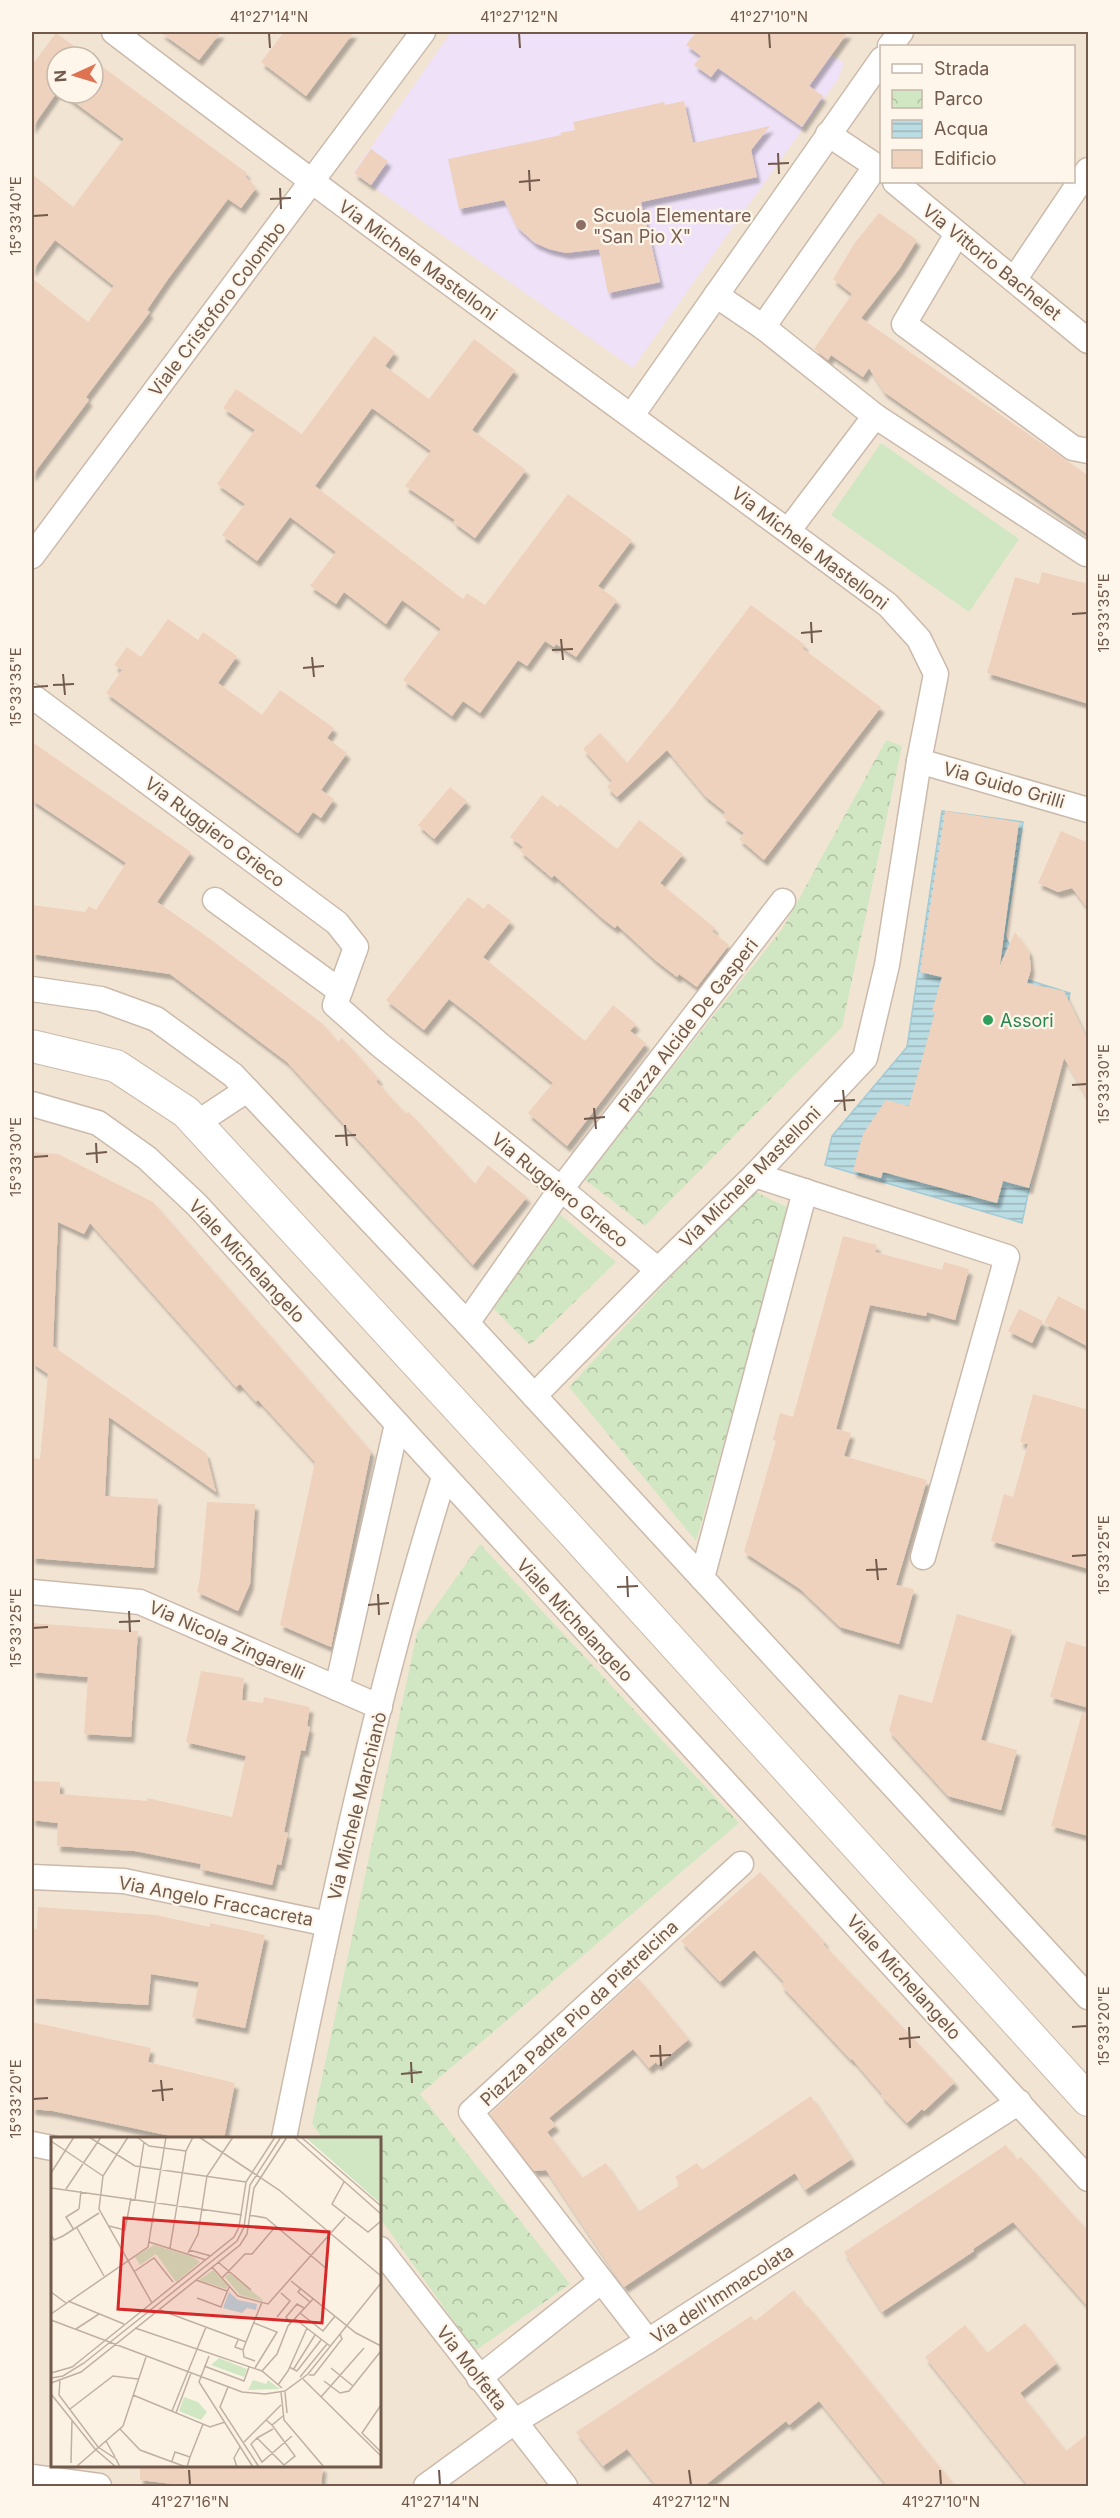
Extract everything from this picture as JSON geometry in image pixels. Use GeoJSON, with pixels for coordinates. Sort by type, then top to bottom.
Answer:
{"type":"FeatureCollection","features":[{"type":"Feature","properties":{"kind":"street","name":"Via Michele Mastelloni"},"geometry":{"type":"LineString","coordinates":[[114,32],[312,183],[632,415],[888,605],[919,639],[936,674],[919,761],[887,965],[865,1058],[755,1175],[657,1269],[534,1396]]}},
{"type":"Feature","properties":{"kind":"street","name":"Viale Cristoforo Colombo"},"geometry":{"type":"LineString","coordinates":[[32,556],[423,32]]}},
{"type":"Feature","properties":{"kind":"street"},"geometry":{"type":"LineString","coordinates":[[891,45],[901,32]]}},
{"type":"Feature","properties":{"kind":"street"},"geometry":{"type":"LineString","coordinates":[[632,415],[880,62]]}},
{"type":"Feature","properties":{"kind":"street"},"geometry":{"type":"LineString","coordinates":[[763,327],[879,168],[828,134]]}},
{"type":"Feature","properties":{"kind":"street"},"geometry":{"type":"LineString","coordinates":[[1014,280],[1089,170]]}},
{"type":"Feature","properties":{"kind":"street","name":"Via Vittorio Bachelet"},"geometry":{"type":"LineString","coordinates":[[896,183],[1089,341]]}},
{"type":"Feature","properties":{"kind":"street"},"geometry":{"type":"LineString","coordinates":[[957,234],[904,324],[1073,448],[1089,452]]}},
{"type":"Feature","properties":{"kind":"street"},"geometry":{"type":"LineString","coordinates":[[716,295],[763,327],[875,416],[1086,554]]}},
{"type":"Feature","properties":{"kind":"street"},"geometry":{"type":"LineString","coordinates":[[788,531],[875,416]]}},
{"type":"Feature","properties":{"kind":"street","name":"Via Ruggiero Grieco"},"geometry":{"type":"LineString","coordinates":[[32,696],[337,923],[356,947],[335,1005],[380,1045],[561,1189],[657,1269]]}},
{"type":"Feature","properties":{"kind":"street","name":"Via Guido Grilli"},"geometry":{"type":"LineString","coordinates":[[919,761],[1089,810]]}},
{"type":"Feature","properties":{"kind":"street"},"geometry":{"type":"LineString","coordinates":[[215,900],[340,991]]}},
{"type":"Feature","properties":{"kind":"street","name":"Piazza Alcide De Gasperi"},"geometry":{"type":"LineString","coordinates":[[466,1323],[561,1189],[783,901]]}},
{"type":"Feature","properties":{"kind":"street"},"geometry":{"type":"LineString","coordinates":[[32,988],[101,999],[156,1019],[233,1075],[534,1396],[1089,1997]]}},
{"type":"Feature","properties":{"kind":"street"},"geometry":{"type":"LineString","coordinates":[[32,1046],[116,1066],[186,1112],[1089,2100]]}},
{"type":"Feature","properties":{"kind":"street"},"geometry":{"type":"LineString","coordinates":[[197,1123],[248,1090]]}},
{"type":"Feature","properties":{"kind":"street","name":"Viale Michelangelo"},"geometry":{"type":"LineString","coordinates":[[32,1104],[98,1123],[147,1158],[197,1205],[1089,2179]]}},
{"type":"Feature","properties":{"kind":"street"},"geometry":{"type":"LineString","coordinates":[[755,1175],[1007,1257],[923,1557]]}},
{"type":"Feature","properties":{"kind":"street"},"geometry":{"type":"LineString","coordinates":[[702,1578],[805,1191]]}},
{"type":"Feature","properties":{"kind":"street"},"geometry":{"type":"LineString","coordinates":[[337,1688],[397,1424]]}},
{"type":"Feature","properties":{"kind":"street","name":"Via Michele Marchianò"},"geometry":{"type":"LineString","coordinates":[[284,2137],[328,1924],[380,1707],[423,1544],[444,1477]]}},
{"type":"Feature","properties":{"kind":"street","name":"Via Nicola Zingarelli"},"geometry":{"type":"LineString","coordinates":[[32,1592],[140,1602],[380,1707]]}},
{"type":"Feature","properties":{"kind":"street","name":"Piazza Padre Pio da Pietrelcina"},"geometry":{"type":"LineString","coordinates":[[648,2341],[600,2282],[471,2112],[741,1864]]}},
{"type":"Feature","properties":{"kind":"street","name":"Via Angelo Fraccacreta"},"geometry":{"type":"LineString","coordinates":[[32,1876],[124,1881],[328,1924]]}},
{"type":"Feature","properties":{"kind":"street","name":"Via dell'Immacolata"},"geometry":{"type":"LineString","coordinates":[[426,2487],[514,2422],[648,2341],[1019,2102]]}},
{"type":"Feature","properties":{"kind":"street"},"geometry":{"type":"LineString","coordinates":[[32,2144],[51,2148]]}},
{"type":"Feature","properties":{"kind":"street","name":"Via Molfetta"},"geometry":{"type":"LineString","coordinates":[[381,2250],[565,2487]]}},
{"type":"Feature","properties":{"kind":"street"},"geometry":{"type":"LineString","coordinates":[[479,2378],[600,2282]]}},
{"type":"Feature","properties":{"kind":"street"},"geometry":{"type":"LineString","coordinates":[[32,2477],[99,2487]]}},
{"type":"Feature","properties":{"kind":"shaded area"},"geometry":{"type":"Polygon","coordinates":[[[32,32],[1088,32],[1088,2486],[32,2486],[32,32]]]}},
{"type":"Feature","properties":{"kind":"shaded area","name":"Scuola Elementare \"San Pio X\""},"geometry":{"type":"Polygon","coordinates":[[[451,32],[794,32],[844,63],[838,79],[633,368],[353,173],[451,32]]]}},
{"type":"Feature","properties":{"kind":"green space"},"geometry":{"type":"Polygon","coordinates":[[[881,443],[1019,539],[969,612],[831,515],[881,443]]]}},
{"type":"Feature","properties":{"kind":"green space"},"geometry":{"type":"Polygon","coordinates":[[[886,740],[902,746],[842,1027],[645,1226],[584,1179],[783,928],[886,740]]]}},
{"type":"Feature","properties":{"kind":"green space"},"geometry":{"type":"Polygon","coordinates":[[[751,1190],[791,1209],[696,1541],[569,1387],[751,1190]]]}},
{"type":"Feature","properties":{"kind":"green space"},"geometry":{"type":"Polygon","coordinates":[[[557,1212],[616,1262],[530,1345],[489,1304],[557,1212]]]}},
{"type":"Feature","properties":{"kind":"green space"},"geometry":{"type":"Polygon","coordinates":[[[480,1544],[739,1823],[420,2094],[570,2284],[475,2351],[381,2219],[381,2137],[321,2137],[312,2124],[417,1633],[480,1544]]]}},
{"type":"Feature","properties":{"kind":"water","name":"Assori"},"geometry":{"type":"Polygon","coordinates":[[[942,811],[1023,822],[1005,936],[1028,980],[1070,993],[1022,1223],[825,1165],[832,1136],[907,1047],[942,811]]]}},
{"type":"Feature","properties":{"kind":"building"},"geometry":{"type":"Polygon","coordinates":[[[160,32],[221,32],[199,60],[160,32]]]}},
{"type":"Feature","properties":{"kind":"building"},"geometry":{"type":"Polygon","coordinates":[[[284,32],[354,32],[306,96],[261,62],[284,32]]]}},
{"type":"Feature","properties":{"kind":"building"},"geometry":{"type":"Polygon","coordinates":[[[696,32],[848,32],[809,86],[823,96],[802,127],[718,68],[711,77],[694,65],[701,56],[686,45],[696,32]]]}},
{"type":"Feature","properties":{"kind":"building"},"geometry":{"type":"Polygon","coordinates":[[[56,33],[72,45],[47,45],[56,33]]]}},
{"type":"Feature","properties":{"kind":"building"},"geometry":{"type":"Polygon","coordinates":[[[45,48],[45,105],[48,105],[32,128],[32,65],[45,48]]]}},
{"type":"Feature","properties":{"kind":"building"},"geometry":{"type":"Polygon","coordinates":[[[105,69],[247,173],[245,176],[256,188],[241,208],[228,199],[168,279],[147,310],[150,312],[86,397],[89,400],[32,476],[32,278],[88,322],[114,286],[55,240],[32,271],[32,174],[73,207],[124,139],[78,105],[105,105],[105,69]]]}},
{"type":"Feature","properties":{"kind":"building"},"geometry":{"type":"Polygon","coordinates":[[[684,101],[693,143],[770,126],[751,150],[757,177],[641,202],[660,282],[608,293],[599,249],[566,253],[535,243],[517,227],[504,200],[459,209],[448,159],[561,135],[560,133],[575,130],[573,122],[664,102],[665,105],[684,101]]]}},
{"type":"Feature","properties":{"kind":"building"},"geometry":{"type":"Polygon","coordinates":[[[371,149],[388,161],[371,185],[354,173],[371,149]]]}},
{"type":"Feature","properties":{"kind":"building"},"geometry":{"type":"Polygon","coordinates":[[[879,213],[917,240],[900,268],[861,318],[1089,476],[1089,535],[884,392],[869,368],[863,377],[831,355],[828,360],[814,349],[852,294],[833,279],[854,244],[879,213]]]}},
{"type":"Feature","properties":{"kind":"building"},"geometry":{"type":"Polygon","coordinates":[[[374,336],[395,352],[385,366],[429,399],[474,339],[515,370],[472,430],[526,470],[475,538],[453,522],[455,520],[405,486],[431,451],[372,408],[315,486],[463,599],[467,593],[485,605],[568,494],[632,540],[598,586],[617,600],[576,657],[556,644],[554,647],[545,641],[527,666],[518,660],[480,713],[463,701],[452,716],[403,680],[441,629],[402,600],[386,624],[344,592],[336,604],[310,586],[336,552],[290,517],[257,561],[222,535],[245,504],[217,484],[255,430],[223,408],[236,389],[302,434],[374,336]]]}},
{"type":"Feature","properties":{"kind":"building"},"geometry":{"type":"Polygon","coordinates":[[[1042,572],[1089,584],[1089,704],[987,673],[1015,577],[1039,584],[1042,572]]]}},
{"type":"Feature","properties":{"kind":"building"},"geometry":{"type":"Polygon","coordinates":[[[751,605],[805,645],[802,648],[881,707],[764,860],[739,839],[744,833],[723,817],[725,812],[705,796],[667,750],[617,797],[607,787],[612,781],[583,749],[600,733],[627,763],[751,605]]]}},
{"type":"Feature","properties":{"kind":"building"},"geometry":{"type":"Polygon","coordinates":[[[168,619],[198,640],[203,632],[237,656],[218,683],[262,715],[280,690],[334,728],[327,738],[347,753],[321,790],[334,799],[321,818],[313,812],[298,833],[106,693],[122,670],[114,665],[127,647],[141,657],[168,619]]]}},
{"type":"Feature","properties":{"kind":"building"},"geometry":{"type":"Polygon","coordinates":[[[32,742],[191,852],[157,902],[323,1024],[338,1042],[342,1038],[379,1079],[376,1081],[406,1114],[409,1112],[475,1184],[488,1165],[527,1197],[473,1265],[287,1062],[170,974],[32,954],[32,905],[85,912],[89,906],[96,910],[126,863],[32,800],[32,742]]]}},
{"type":"Feature","properties":{"kind":"building"},"geometry":{"type":"Polygon","coordinates":[[[450,787],[467,801],[434,839],[418,825],[450,787]]]}},
{"type":"Feature","properties":{"kind":"building"},"geometry":{"type":"Polygon","coordinates":[[[542,795],[558,807],[560,804],[617,849],[639,820],[683,854],[660,883],[715,928],[712,931],[729,945],[697,987],[679,974],[677,977],[617,925],[615,928],[603,919],[554,875],[552,878],[520,851],[523,847],[510,837],[542,795]]]}},
{"type":"Feature","properties":{"kind":"building","name":"Assori"},"geometry":{"type":"Polygon","coordinates":[[[945,811],[1019,822],[1000,965],[1015,932],[1029,951],[1031,969],[1027,983],[1064,991],[1089,1043],[1089,1101],[1064,1058],[1029,1188],[1003,1181],[997,1203],[883,1172],[881,1178],[853,1171],[863,1134],[886,1100],[909,1106],[935,1012],[932,1011],[942,977],[920,972],[945,811]]]}},
{"type":"Feature","properties":{"kind":"building"},"geometry":{"type":"Polygon","coordinates":[[[1061,831],[1089,843],[1089,910],[1072,888],[1058,892],[1038,883],[1061,831]]]}},
{"type":"Feature","properties":{"kind":"building"},"geometry":{"type":"Polygon","coordinates":[[[468,897],[484,909],[488,903],[511,921],[483,957],[585,1041],[613,1005],[636,1024],[630,1031],[646,1043],[567,1146],[528,1113],[553,1083],[476,1020],[449,999],[424,1030],[386,1000],[468,897]]]}},
{"type":"Feature","properties":{"kind":"building"},"geometry":{"type":"Polygon","coordinates":[[[32,1152],[58,1154],[153,1202],[371,1451],[331,1647],[280,1625],[315,1462],[258,1400],[256,1402],[240,1384],[236,1387],[90,1223],[84,1234],[58,1222],[53,1346],[206,1453],[216,1492],[109,1417],[105,1496],[158,1499],[154,1568],[32,1558],[32,1458],[40,1459],[48,1374],[32,1363],[32,1152]]]}},
{"type":"Feature","properties":{"kind":"building"},"geometry":{"type":"Polygon","coordinates":[[[843,1236],[877,1245],[875,1252],[942,1270],[944,1262],[969,1269],[955,1320],[927,1312],[926,1316],[870,1305],[836,1429],[851,1433],[844,1456],[927,1480],[896,1585],[914,1589],[899,1644],[840,1627],[800,1589],[744,1552],[776,1441],[773,1440],[780,1413],[793,1417],[843,1236]]]}},
{"type":"Feature","properties":{"kind":"building"},"geometry":{"type":"Polygon","coordinates":[[[1058,1296],[1089,1312],[1089,1347],[1044,1323],[1058,1296]]]}},
{"type":"Feature","properties":{"kind":"building"},"geometry":{"type":"Polygon","coordinates":[[[1019,1309],[1043,1321],[1032,1343],[1008,1331],[1019,1309]]]}},
{"type":"Feature","properties":{"kind":"building"},"geometry":{"type":"Polygon","coordinates":[[[1033,1394],[1089,1410],[1089,1569],[991,1541],[1004,1494],[1013,1497],[1028,1444],[1020,1442],[1033,1394]]]}},
{"type":"Feature","properties":{"kind":"building"},"geometry":{"type":"Polygon","coordinates":[[[207,1502],[255,1504],[250,1584],[238,1611],[197,1592],[207,1502]]]}},
{"type":"Feature","properties":{"kind":"building"},"geometry":{"type":"Polygon","coordinates":[[[957,1614],[1012,1630],[981,1740],[1017,1750],[1001,1810],[948,1796],[889,1731],[899,1694],[932,1703],[957,1614]]]}},
{"type":"Feature","properties":{"kind":"building"},"geometry":{"type":"Polygon","coordinates":[[[32,1623],[138,1631],[131,1737],[84,1734],[88,1677],[32,1672],[32,1623]]]}},
{"type":"Feature","properties":{"kind":"building"},"geometry":{"type":"Polygon","coordinates":[[[1066,1641],[1089,1648],[1089,1708],[1050,1697],[1066,1641]]]}},
{"type":"Feature","properties":{"kind":"building"},"geometry":{"type":"Polygon","coordinates":[[[201,1671],[244,1678],[242,1700],[263,1703],[264,1697],[310,1707],[307,1726],[310,1727],[305,1751],[301,1750],[284,1832],[288,1833],[281,1865],[277,1864],[272,1885],[200,1869],[201,1864],[135,1851],[57,1846],[58,1823],[32,1820],[32,1781],[60,1782],[60,1794],[148,1801],[147,1798],[232,1817],[246,1756],[186,1742],[201,1671]]]}},
{"type":"Feature","properties":{"kind":"building"},"geometry":{"type":"Polygon","coordinates":[[[1082,1713],[1089,1714],[1089,1836],[1051,1826],[1082,1713]]]}},
{"type":"Feature","properties":{"kind":"building"},"geometry":{"type":"Polygon","coordinates":[[[760,1872],[825,1942],[823,1944],[955,2082],[924,2111],[922,2109],[907,2123],[852,2059],[781,1985],[784,1982],[754,1950],[720,1982],[681,1941],[760,1872]]]}},
{"type":"Feature","properties":{"kind":"building"},"geometry":{"type":"Polygon","coordinates":[[[38,1907],[156,1915],[210,1927],[210,1923],[265,1935],[245,2028],[192,2017],[199,1982],[151,1974],[148,2005],[32,1998],[32,1928],[37,1929],[38,1907]]]}},
{"type":"Feature","properties":{"kind":"building"},"geometry":{"type":"Polygon","coordinates":[[[638,1978],[689,2039],[658,2065],[656,2062],[649,2068],[633,2049],[549,2118],[556,2125],[547,2132],[582,2178],[606,2163],[638,2212],[680,2185],[675,2177],[697,2163],[702,2170],[811,2096],[852,2159],[805,2190],[795,2173],[624,2287],[546,2170],[534,2171],[490,2114],[638,1978]]]}},
{"type":"Feature","properties":{"kind":"building"},"geometry":{"type":"Polygon","coordinates":[[[32,2022],[151,2048],[148,2062],[235,2083],[224,2137],[176,2137],[53,2111],[32,2109],[32,2022]]]}},
{"type":"Feature","properties":{"kind":"building"},"geometry":{"type":"Polygon","coordinates":[[[1006,2145],[1016,2160],[1021,2157],[1089,2232],[1089,2308],[1013,2222],[973,2249],[974,2251],[882,2312],[844,2252],[1006,2145]]]}},
{"type":"Feature","properties":{"kind":"building"},"geometry":{"type":"Polygon","coordinates":[[[794,2290],[806,2308],[808,2306],[956,2487],[888,2487],[819,2401],[789,2425],[786,2421],[703,2487],[657,2487],[627,2449],[603,2466],[576,2432],[751,2316],[755,2321],[794,2290]]]}},
{"type":"Feature","properties":{"kind":"building"},"geometry":{"type":"Polygon","coordinates":[[[1025,2323],[1057,2363],[1020,2393],[1066,2451],[1089,2433],[1089,2487],[1029,2487],[925,2357],[965,2325],[987,2353],[1025,2323]]]}},
{"type":"Feature","properties":{"kind":"building"},"geometry":{"type":"Polygon","coordinates":[[[140,2467],[323,2467],[321,2487],[197,2487],[140,2480],[140,2467]]]}},
{"type":"Feature","properties":{"kind":"place","name":"Scuola Elementare \"San Pio X\""},"geometry":{"type":"Point","coordinates":[581,225]}},
{"type":"Feature","properties":{"kind":"place","name":"Assori"},"geometry":{"type":"Point","coordinates":[988,1020]}}]}
